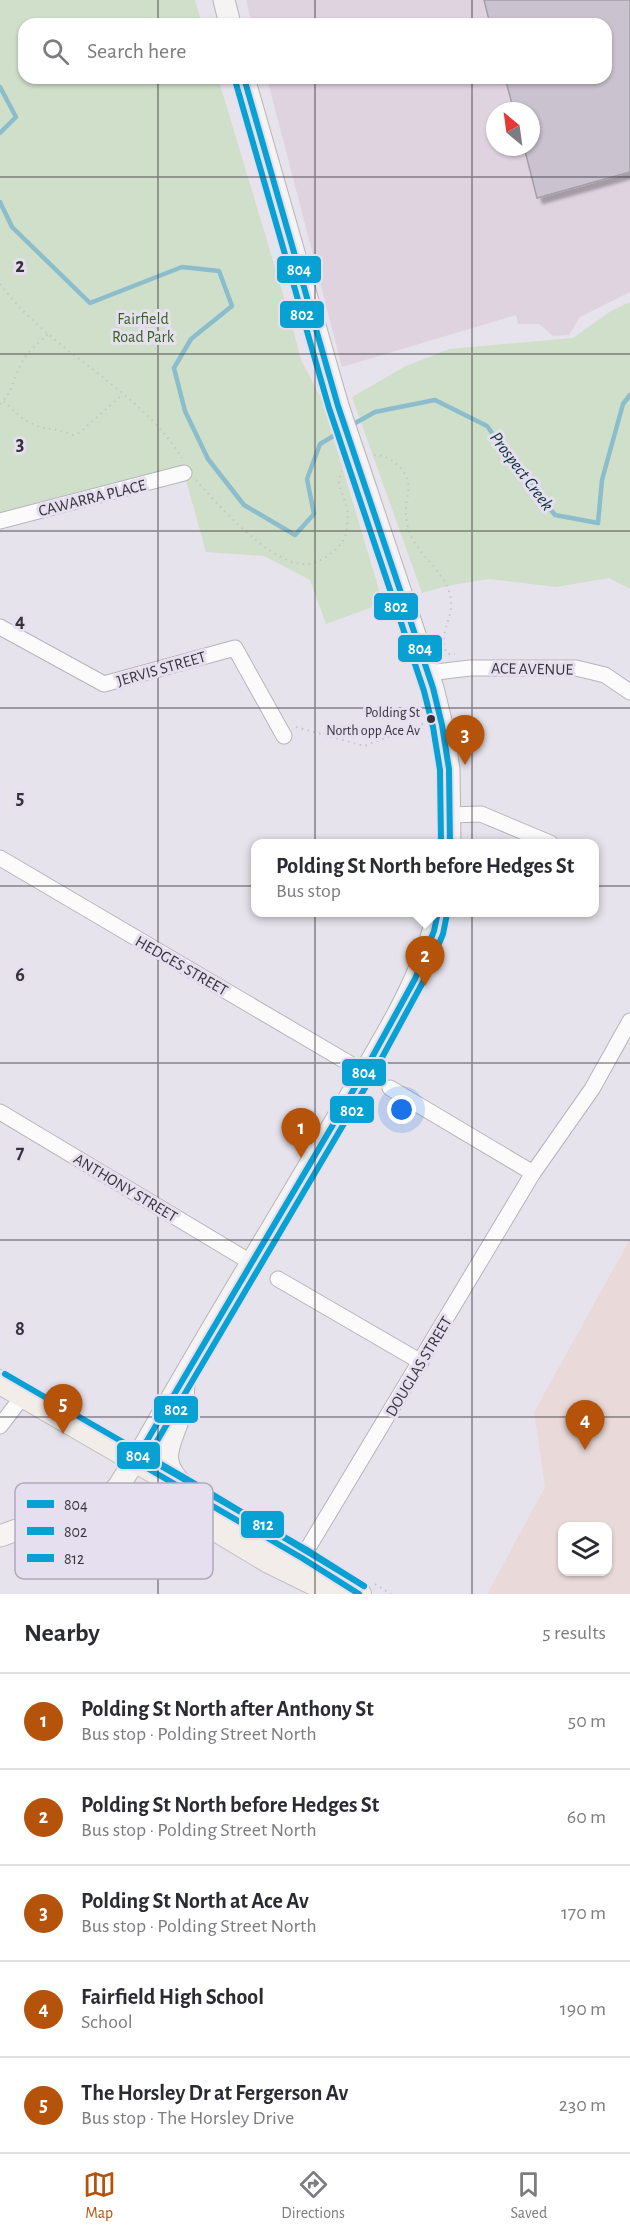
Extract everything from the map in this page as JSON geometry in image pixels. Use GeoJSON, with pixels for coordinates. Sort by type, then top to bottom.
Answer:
{"type":"FeatureCollection","features":[{"type":"Feature","properties":{"kind":"main road"},"geometry":{"type":"LineString","coordinates":[[224,0],[228,18]]}},
{"type":"Feature","properties":{"kind":"main road"},"geometry":{"type":"LineString","coordinates":[[246,84],[338,406],[428,673],[442,724],[449,769],[450,839]]}},
{"type":"Feature","properties":{"kind":"main road"},"geometry":{"type":"LineString","coordinates":[[121,1483],[364,1072],[415,979],[434,931],[437,917]]}},
{"type":"Feature","properties":{"kind":"main road"},"geometry":{"type":"LineString","coordinates":[[179,1483],[168,1468],[166,1457],[171,1435],[180,1417],[186,1376]]}},
{"type":"Feature","properties":{"kind":"main road"},"geometry":{"type":"LineString","coordinates":[[0,1382],[174,1483]]}},
{"type":"Feature","properties":{"kind":"main road"},"geometry":{"type":"LineString","coordinates":[[213,1505],[351,1589]]}},
{"type":"Feature","properties":{"kind":"main road"},"geometry":{"type":"LineString","coordinates":[[213,1527],[269,1561],[316,1584],[351,1589]]}},
{"type":"Feature","properties":{"kind":"main road"},"geometry":{"type":"LineString","coordinates":[[0,1536],[15,1531]]}},
{"type":"Feature","properties":{"kind":"street","name":"CAWARRA PLACE"},"geometry":{"type":"LineString","coordinates":[[0,521],[184,473]]}},
{"type":"Feature","properties":{"kind":"street","name":"JERVIS STREET"},"geometry":{"type":"LineString","coordinates":[[0,627],[104,684],[235,648],[284,736]]}},
{"type":"Feature","properties":{"kind":"street","name":"ACE AVENUE"},"geometry":{"type":"LineString","coordinates":[[428,673],[470,668],[576,668],[605,675],[630,692]]}},
{"type":"Feature","properties":{"kind":"street"},"geometry":{"type":"LineString","coordinates":[[450,815],[481,814],[540,839]]}},
{"type":"Feature","properties":{"kind":"street","name":"HEDGES STREET"},"geometry":{"type":"LineString","coordinates":[[0,858],[364,1072]]}},
{"type":"Feature","properties":{"kind":"street"},"geometry":{"type":"LineString","coordinates":[[390,1088],[532,1173],[592,1089],[630,1021]]}},
{"type":"Feature","properties":{"kind":"street","name":"ANTHONY STREET"},"geometry":{"type":"LineString","coordinates":[[0,1112],[252,1263]]}},
{"type":"Feature","properties":{"kind":"street","name":"DOUGLAS STREET"},"geometry":{"type":"LineString","coordinates":[[302,1558],[532,1173]]}},
{"type":"Feature","properties":{"kind":"street"},"geometry":{"type":"LineString","coordinates":[[278,1279],[420,1362]]}},
{"type":"Feature","properties":{"kind":"street"},"geometry":{"type":"LineString","coordinates":[[0,1426],[23,1396]]}},
{"type":"Feature","properties":{"kind":"path"},"geometry":{"type":"LineString","coordinates":[[0,284],[9,297],[48,334],[122,394],[166,435],[187,469],[184,473]]}},
{"type":"Feature","properties":{"kind":"path"},"geometry":{"type":"LineString","coordinates":[[0,404],[11,393],[27,354],[48,334]]}},
{"type":"Feature","properties":{"kind":"path"},"geometry":{"type":"LineString","coordinates":[[4,400],[22,419],[36,426],[73,435],[79,433],[122,394]]}},
{"type":"Feature","properties":{"kind":"path"},"geometry":{"type":"LineString","coordinates":[[276,721],[364,746],[427,722]]}},
{"type":"Feature","properties":{"kind":"shaded area"},"geometry":{"type":"Polygon","coordinates":[[[246,0],[630,0],[630,292],[580,317],[569,335],[553,336],[539,324],[518,324],[516,315],[342,367],[269,84],[612,84],[612,18],[250,18],[246,0]]]}},
{"type":"Feature","properties":{"kind":"shaded area"},"geometry":{"type":"Polygon","coordinates":[[[630,1239],[630,1594],[487,1594],[545,1487],[534,1412],[630,1239]]]}},
{"type":"Feature","properties":{"kind":"green space","name":"Fairfield Road Park"},"geometry":{"type":"Polygon","coordinates":[[[0,0],[195,0],[200,18],[18,18],[18,84],[220,84],[301,360],[322,400],[383,603],[326,624],[310,580],[264,556],[206,552],[182,466],[0,514],[0,0]]]}},
{"type":"Feature","properties":{"kind":"green space"},"geometry":{"type":"Polygon","coordinates":[[[630,302],[630,589],[609,578],[556,587],[489,579],[422,593],[352,397],[404,367],[449,349],[573,338],[611,311],[630,302]]]}},
{"type":"Feature","properties":{"kind":"building"},"geometry":{"type":"Polygon","coordinates":[[[484,0],[630,0],[630,172],[537,198],[526,156],[540,156],[540,102],[512,102],[507,84],[612,84],[612,18],[488,18],[484,0]]]}},
{"type":"Feature","properties":{"kind":"waterway","name":"Prospect Creek"},"geometry":{"type":"LineString","coordinates":[[0,87],[16,117],[0,133]]}},
{"type":"Feature","properties":{"kind":"waterway","name":"Prospect Creek"},"geometry":{"type":"LineString","coordinates":[[0,202],[12,227],[90,303],[182,267],[219,271],[232,306],[191,339],[174,368],[185,411],[208,459],[244,505],[295,535],[314,514],[307,479],[320,444],[340,432]]}},
{"type":"Feature","properties":{"kind":"waterway","name":"Prospect Creek"},"geometry":{"type":"LineString","coordinates":[[350,426],[375,412],[435,400],[487,426],[555,515],[598,523],[602,480],[623,404],[630,395]]}},
{"type":"Feature","properties":{"kind":"transit line","name":"802"},"geometry":{"type":"LineString","coordinates":[[236,84],[329,408],[424,691],[440,770],[441,839]]}},
{"type":"Feature","properties":{"kind":"transit line","name":"804"},"geometry":{"type":"LineString","coordinates":[[246,84],[338,406],[433,688],[449,769],[450,839]]}},
{"type":"Feature","properties":{"kind":"transit line","name":"804"},"geometry":{"type":"LineString","coordinates":[[173,1483],[135,1461],[364,1072],[415,979],[434,931],[437,917]]}},
{"type":"Feature","properties":{"kind":"transit line","name":"802"},"geometry":{"type":"LineString","coordinates":[[190,1483],[147,1458],[372,1076],[423,982],[443,934],[446,917]]}},
{"type":"Feature","properties":{"kind":"transit line","name":"812"},"geometry":{"type":"LineString","coordinates":[[5,1374],[194,1483]]}},
{"type":"Feature","properties":{"kind":"transit line","name":"812"},"geometry":{"type":"LineString","coordinates":[[213,1495],[364,1586]]}},
{"type":"Feature","properties":{"kind":"transit line","name":"802"},"geometry":{"type":"LineString","coordinates":[[213,1496],[364,1586]]}},
{"type":"Feature","properties":{"kind":"transit line","name":"804"},"geometry":{"type":"LineString","coordinates":[[213,1506],[359,1594]]}},
{"type":"Feature","properties":{"kind":"place","name":"Polding St North opp Ace Av"},"geometry":{"type":"Point","coordinates":[431,719]}},
{"type":"Feature","properties":{"kind":"place","name":"Polding St North at Ace Av"},"geometry":{"type":"Point","coordinates":[465,765]}},
{"type":"Feature","properties":{"kind":"place","name":"Polding St North before Hedges St"},"geometry":{"type":"Point","coordinates":[425,986]}},
{"type":"Feature","properties":{"kind":"place","name":"Polding St North after Anthony St"},"geometry":{"type":"Point","coordinates":[301,1158]}},
{"type":"Feature","properties":{"kind":"place","name":"The Horsley Dr at Fergerson Av"},"geometry":{"type":"Point","coordinates":[63,1434]}},
{"type":"Feature","properties":{"kind":"place","name":"Fairfield High School"},"geometry":{"type":"Point","coordinates":[585,1450]}}]}
